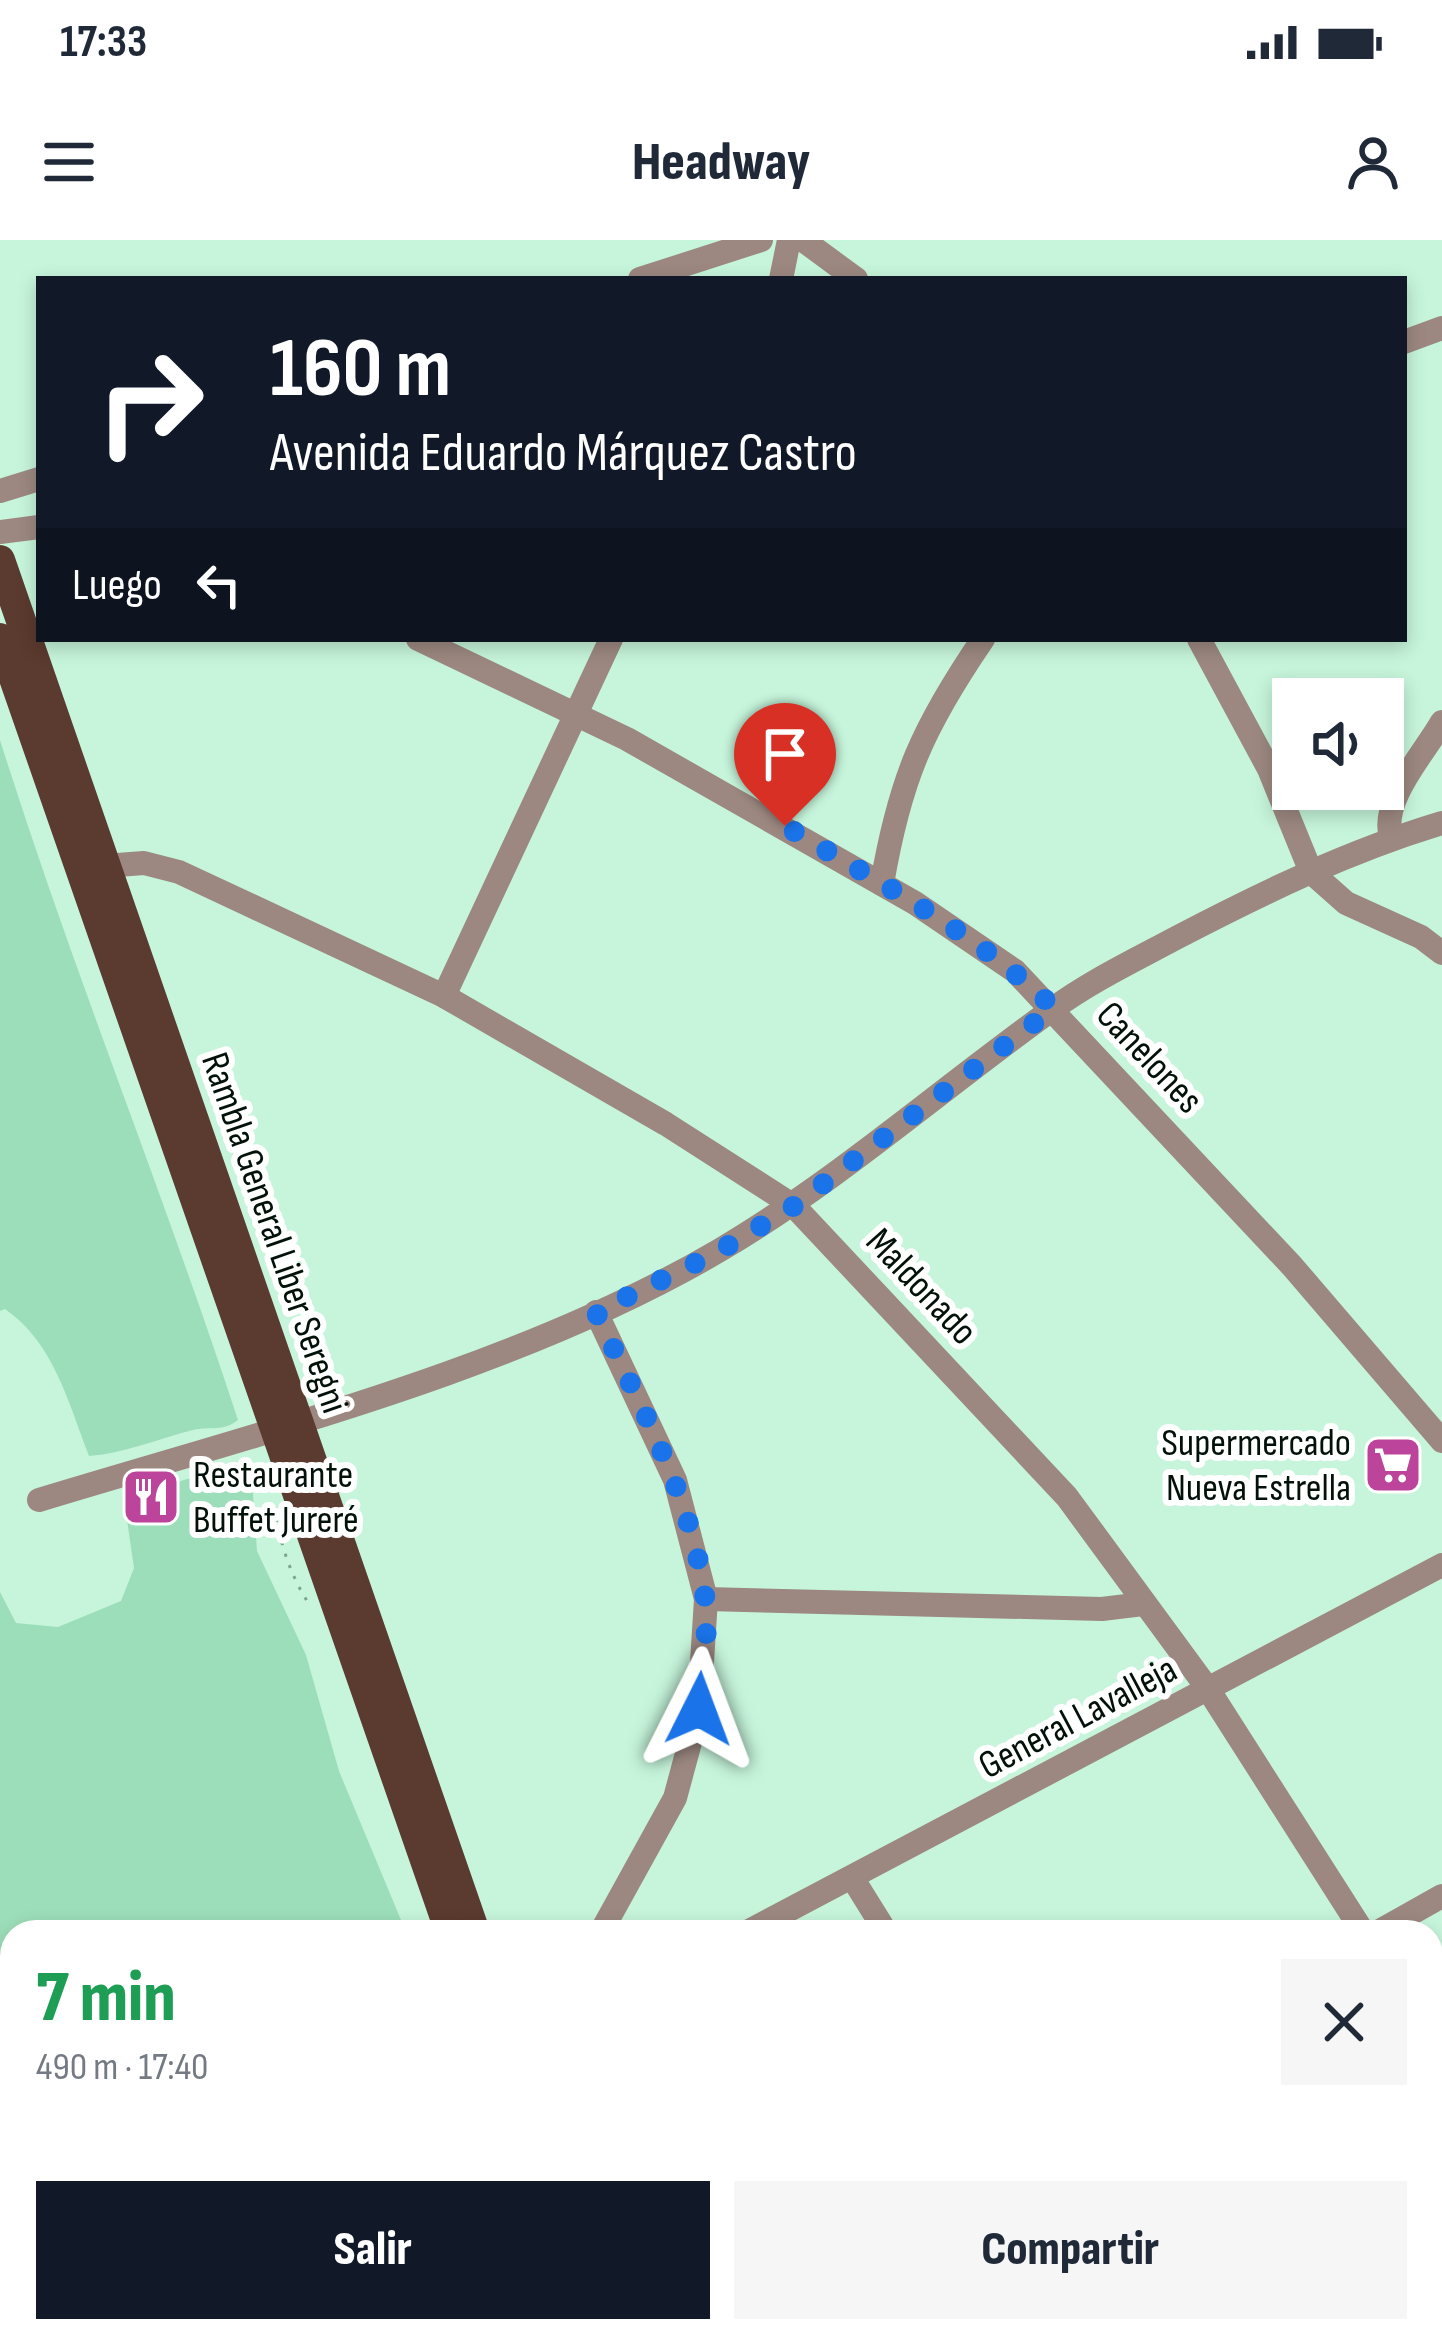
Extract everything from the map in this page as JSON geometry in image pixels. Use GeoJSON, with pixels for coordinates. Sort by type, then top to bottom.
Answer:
{"type":"FeatureCollection","features":[{"type":"Feature","properties":{"kind":"main road","name":"Rambla General Liber Seregni"},"geometry":{"type":"LineString","coordinates":[[0,560],[446,1920]]}},
{"type":"Feature","properties":{"kind":"main road","name":"Rambla General Liber Seregni"},"geometry":{"type":"LineString","coordinates":[[0,638],[472,1920]]}},
{"type":"Feature","properties":{"kind":"street"},"geometry":{"type":"LineString","coordinates":[[649,276],[761,240]]}},
{"type":"Feature","properties":{"kind":"street"},"geometry":{"type":"LineString","coordinates":[[782,276],[789,240]]}},
{"type":"Feature","properties":{"kind":"street"},"geometry":{"type":"LineString","coordinates":[[803,240],[852,276]]}},
{"type":"Feature","properties":{"kind":"street"},"geometry":{"type":"LineString","coordinates":[[1407,341],[1442,328]]}},
{"type":"Feature","properties":{"kind":"street"},"geometry":{"type":"LineString","coordinates":[[0,490],[36,480]]}},
{"type":"Feature","properties":{"kind":"street"},"geometry":{"type":"LineString","coordinates":[[0,532],[36,527]]}},
{"type":"Feature","properties":{"kind":"street","name":"Canelones"},"geometry":{"type":"LineString","coordinates":[[425,642],[577,711],[883,884],[1016,971],[1292,1266],[1442,1441]]}},
{"type":"Feature","properties":{"kind":"street"},"geometry":{"type":"LineString","coordinates":[[444,996],[610,642]]}},
{"type":"Feature","properties":{"kind":"street"},"geometry":{"type":"LineString","coordinates":[[883,884],[895,809],[912,758],[935,710],[981,642]]}},
{"type":"Feature","properties":{"kind":"street"},"geometry":{"type":"LineString","coordinates":[[1201,642],[1269,769],[1311,872],[1346,903],[1421,937],[1442,953]]}},
{"type":"Feature","properties":{"kind":"street"},"geometry":{"type":"LineString","coordinates":[[1391,838],[1386,821],[1392,805],[1442,722]]}},
{"type":"Feature","properties":{"kind":"street"},"geometry":{"type":"LineString","coordinates":[[39,1500],[465,1365],[596,1312],[714,1254],[794,1206],[1054,1008],[1106,975],[1311,872],[1391,838],[1442,823]]}},
{"type":"Feature","properties":{"kind":"street","name":"Maldonado"},"geometry":{"type":"LineString","coordinates":[[104,866],[144,862],[179,872],[444,996],[666,1124],[794,1206],[1066,1497],[1208,1689],[1355,1920]]}},
{"type":"Feature","properties":{"kind":"street"},"geometry":{"type":"LineString","coordinates":[[596,1312],[675,1480],[706,1599],[699,1709],[675,1798],[609,1920]]}},
{"type":"Feature","properties":{"kind":"street","name":"General Lavalleja"},"geometry":{"type":"LineString","coordinates":[[771,1920],[1442,1565]]}},
{"type":"Feature","properties":{"kind":"street"},"geometry":{"type":"LineString","coordinates":[[706,1599],[1102,1609],[1143,1604]]}},
{"type":"Feature","properties":{"kind":"street"},"geometry":{"type":"LineString","coordinates":[[854,1879],[879,1920]]}},
{"type":"Feature","properties":{"kind":"street"},"geometry":{"type":"LineString","coordinates":[[1399,1920],[1442,1896]]}},
{"type":"Feature","properties":{"kind":"green space"},"geometry":{"type":"Polygon","coordinates":[[[0,740],[238,1420],[227,1426],[89,1456],[48,1356],[22,1323],[5,1309],[0,1311],[0,740]]]}},
{"type":"Feature","properties":{"kind":"green space"},"geometry":{"type":"Polygon","coordinates":[[[234,1465],[252,1479],[257,1551],[306,1655],[339,1771],[401,1920],[0,1920],[0,1592],[16,1623],[58,1627],[121,1601],[134,1568],[127,1520],[144,1492],[234,1465]]]}},
{"type":"Feature","properties":{"kind":"place","name":"Supermercado Nueva Estrella"},"geometry":{"type":"Point","coordinates":[1393,1465]}},
{"type":"Feature","properties":{"kind":"place","name":"Restaurante Buffet Jureré"},"geometry":{"type":"Point","coordinates":[151,1497]}},
{"type":"Feature","properties":{"kind":"route"},"geometry":{"type":"LineString","coordinates":[[699,1709],[706,1599],[686,1520],[675,1480],[596,1312],[714,1254],[794,1206],[1054,1008],[1016,971],[972,940],[785,826]]}}]}
